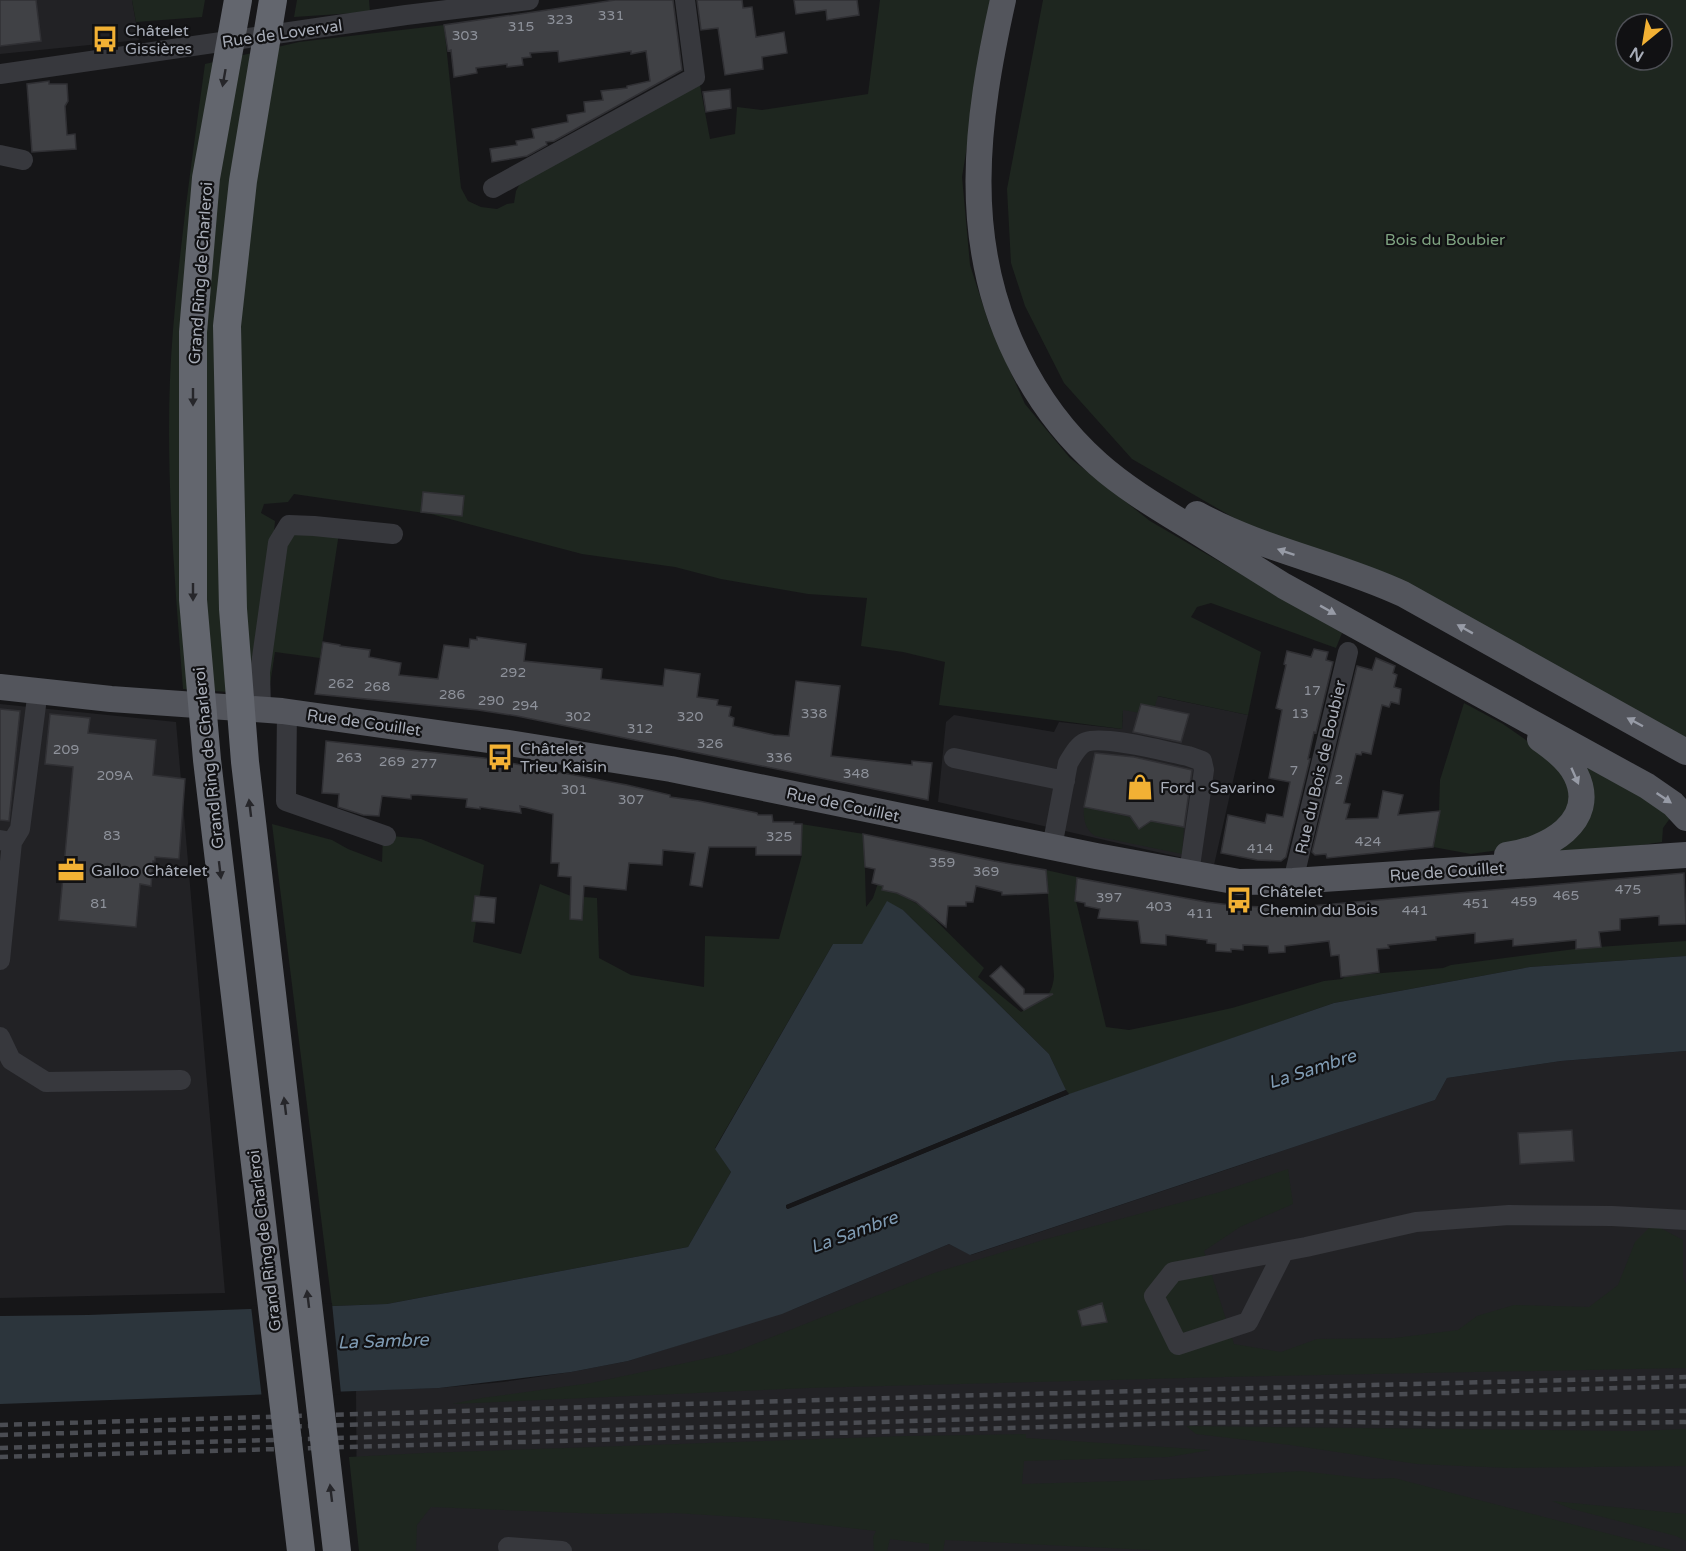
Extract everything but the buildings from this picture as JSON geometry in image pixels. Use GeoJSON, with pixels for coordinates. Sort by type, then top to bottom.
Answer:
{"type":"FeatureCollection","features":[{"type":"Feature","properties":{"kind":"highway","name":"Grand Ring de Charleroi"},"geometry":{"type":"LineString","coordinates":[[238,0],[206,178],[193,332],[193,600],[207,760],[301,1551]]}},
{"type":"Feature","properties":{"kind":"highway","name":"Grand Ring de Charleroi"},"geometry":{"type":"LineString","coordinates":[[273,0],[243,181],[227,326],[233,609],[245,762],[338,1551]]}},
{"type":"Feature","properties":{"kind":"main road"},"geometry":{"type":"LineString","coordinates":[[1003,0],[981,115],[977,183],[978,216],[985,267],[998,314],[1028,378],[1040,398],[1079,446],[1113,476],[1146,499],[1284,586],[1647,786],[1673,804],[1686,818]]}},
{"type":"Feature","properties":{"kind":"main road"},"geometry":{"type":"LineString","coordinates":[[1016,0],[1002,70],[994,128],[991,182],[995,243],[1004,285],[1022,336],[1041,374],[1070,416],[1107,455],[1127,471],[1219,526],[1375,581],[1403,594],[1686,752]]}},
{"type":"Feature","properties":{"kind":"main road","name":"Rue de Couillet"},"geometry":{"type":"LineString","coordinates":[[0,687],[111,699],[287,711],[502,742],[671,769],[1052,847],[1239,882],[1293,881],[1686,855]]}},
{"type":"Feature","properties":{"kind":"main road"},"geometry":{"type":"LineString","coordinates":[[1462,870],[1483,858],[1534,850],[1556,839],[1572,822],[1579,807],[1580,792],[1576,775],[1567,761],[1544,741],[1487,706],[1467,687]]}},
{"type":"Feature","properties":{"kind":"street","name":"Rue de Loverval"},"geometry":{"type":"LineString","coordinates":[[0,74],[450,5],[528,0]]}},
{"type":"Feature","properties":{"kind":"street"},"geometry":{"type":"LineString","coordinates":[[493,188],[694,77],[685,0]]}},
{"type":"Feature","properties":{"kind":"street"},"geometry":{"type":"LineString","coordinates":[[0,155],[23,160]]}},
{"type":"Feature","properties":{"kind":"street"},"geometry":{"type":"LineString","coordinates":[[261,709],[260,672],[278,543],[289,525],[393,534]]}},
{"type":"Feature","properties":{"kind":"street","name":"Rue du Bois de Boubier"},"geometry":{"type":"LineString","coordinates":[[1293,881],[1347,652]]}},
{"type":"Feature","properties":{"kind":"street"},"geometry":{"type":"LineString","coordinates":[[0,960],[6,841],[20,829],[38,690]]}},
{"type":"Feature","properties":{"kind":"street"},"geometry":{"type":"LineString","coordinates":[[287,711],[286,801],[386,836]]}},
{"type":"Feature","properties":{"kind":"street"},"geometry":{"type":"LineString","coordinates":[[1052,847],[1068,763],[1075,751],[1085,742],[1101,740],[1188,756],[1202,761],[1204,770],[1189,873]]}},
{"type":"Feature","properties":{"kind":"street"},"geometry":{"type":"LineString","coordinates":[[954,758],[1065,781]]}},
{"type":"Feature","properties":{"kind":"street"},"geometry":{"type":"LineString","coordinates":[[0,1037],[11,1060],[46,1082],[181,1080]]}},
{"type":"Feature","properties":{"kind":"street"},"geometry":{"type":"LineString","coordinates":[[1284,1251],[1248,1322],[1178,1345],[1154,1296],[1173,1272],[1284,1251],[1416,1222],[1509,1215],[1612,1216],[1686,1221]]}},
{"type":"Feature","properties":{"kind":"street"},"geometry":{"type":"LineString","coordinates":[[508,1547],[562,1551]]}},
{"type":"Feature","properties":{"kind":"shaded area"},"geometry":{"type":"Polygon","coordinates":[[[0,0],[132,0],[139,40],[0,54],[0,0]]]}},
{"type":"Feature","properties":{"kind":"shaded area"},"geometry":{"type":"Polygon","coordinates":[[[1157,696],[1248,715],[1214,865],[938,802],[946,722],[954,715],[1054,732],[1059,722],[1122,729],[1123,710],[1157,696]]]}},
{"type":"Feature","properties":{"kind":"shaded area"},"geometry":{"type":"Polygon","coordinates":[[[0,704],[176,722],[225,1293],[0,1298],[0,704]]]}},
{"type":"Feature","properties":{"kind":"shaded area"},"geometry":{"type":"Polygon","coordinates":[[[1686,1051],[1686,1551],[360,1551],[357,1527],[356,1390],[439,1388],[503,1382],[628,1361],[794,1309],[949,1244],[971,1255],[1435,1100],[1447,1078],[1561,1061],[1686,1051]]]}},
{"type":"Feature","properties":{"kind":"green space"},"geometry":{"type":"Polygon","coordinates":[[[132,0],[205,0],[202,17],[136,22],[132,0]]]}},
{"type":"Feature","properties":{"kind":"green space"},"geometry":{"type":"Polygon","coordinates":[[[297,0],[369,0],[370,12],[294,17],[297,0]]]}},
{"type":"Feature","properties":{"kind":"green space"},"geometry":{"type":"Polygon","coordinates":[[[880,0],[991,0],[962,177],[970,265],[989,324],[1025,404],[1070,458],[1150,521],[1342,633],[1336,648],[1211,603],[1197,607],[1191,617],[1261,652],[1248,715],[1158,696],[1152,715],[1123,710],[1122,729],[939,705],[945,662],[903,652],[861,646],[867,598],[808,594],[721,579],[675,567],[582,554],[431,514],[294,494],[288,502],[264,504],[261,513],[275,521],[259,694],[183,689],[169,465],[170,375],[179,263],[205,64],[299,42],[444,25],[461,188],[468,201],[481,207],[497,209],[514,203],[516,191],[523,178],[699,80],[710,139],[735,134],[737,107],[762,110],[868,94],[880,0]]]}},
{"type":"Feature","properties":{"kind":"green space","name":"Bois du Boubier"},"geometry":{"type":"Polygon","coordinates":[[[1043,0],[1686,0],[1686,739],[1248,526],[1132,459],[1064,383],[1025,306],[1011,263],[1007,189],[1043,0]]]}},
{"type":"Feature","properties":{"kind":"green space"},"geometry":{"type":"Polygon","coordinates":[[[292,530],[339,533],[320,658],[275,652],[269,691],[264,691],[285,553],[292,530]]]}},
{"type":"Feature","properties":{"kind":"green space"},"geometry":{"type":"Polygon","coordinates":[[[1464,703],[1503,724],[1556,761],[1573,798],[1552,833],[1513,848],[1471,854],[1433,847],[1439,810],[1440,780],[1464,703]]]}},
{"type":"Feature","properties":{"kind":"green space"},"geometry":{"type":"Polygon","coordinates":[[[1582,757],[1673,814],[1663,828],[1662,842],[1561,857],[1558,849],[1582,757]]]}},
{"type":"Feature","properties":{"kind":"green space"},"geometry":{"type":"Polygon","coordinates":[[[1084,807],[1130,817],[1139,829],[1151,821],[1184,827],[1182,854],[1095,836],[1085,823],[1084,807]]]}},
{"type":"Feature","properties":{"kind":"green space"},"geometry":{"type":"Polygon","coordinates":[[[272,824],[332,840],[382,862],[383,835],[421,839],[484,865],[473,942],[521,954],[540,884],[571,896],[597,898],[599,958],[631,975],[704,987],[705,936],[779,939],[802,855],[801,824],[864,834],[866,907],[873,898],[878,883],[884,883],[883,890],[888,888],[921,906],[984,968],[978,977],[1021,1012],[1044,999],[1053,984],[1046,870],[1077,877],[1076,901],[1106,1027],[1129,1030],[1232,1008],[1324,981],[1342,979],[1346,976],[1443,968],[1451,965],[1583,948],[1686,941],[1686,956],[1530,967],[1334,1003],[1068,1095],[1049,1054],[903,910],[862,944],[833,944],[715,1148],[731,1172],[688,1247],[387,1304],[332,1306],[272,824]]]}},
{"type":"Feature","properties":{"kind":"green space"},"geometry":{"type":"Polygon","coordinates":[[[1288,1169],[1293,1204],[1240,1227],[1204,1251],[1234,1344],[1281,1352],[1317,1339],[1395,1338],[1458,1330],[1477,1316],[1514,1305],[1589,1307],[1618,1285],[1635,1242],[1653,1224],[1683,1240],[1683,1278],[1686,1284],[1686,1368],[809,1388],[452,1404],[591,1383],[732,1353],[934,1273],[1043,1240],[1220,1192],[1288,1169]]]}},
{"type":"Feature","properties":{"kind":"green space"},"geometry":{"type":"Polygon","coordinates":[[[1186,1426],[1634,1431],[1686,1429],[1686,1466],[1509,1468],[1417,1464],[1196,1434],[1186,1426]]]}},
{"type":"Feature","properties":{"kind":"green space"},"geometry":{"type":"Polygon","coordinates":[[[1026,1434],[1026,1438],[1210,1450],[1169,1457],[1024,1461],[1022,1484],[1154,1480],[1301,1471],[1369,1479],[1394,1478],[1675,1551],[1170,1551],[945,1540],[943,1551],[929,1551],[929,1544],[890,1539],[887,1551],[874,1551],[873,1537],[876,1531],[771,1519],[674,1513],[603,1514],[431,1507],[417,1525],[416,1551],[359,1551],[349,1457],[906,1436],[1026,1434]]]}},
{"type":"Feature","properties":{"kind":"green space"},"geometry":{"type":"Polygon","coordinates":[[[1552,1501],[1686,1514],[1686,1541],[1676,1536],[1572,1509],[1552,1501]]]}},
{"type":"Feature","properties":{"kind":"water","name":"La Sambre"},"geometry":{"type":"Polygon","coordinates":[[[887,901],[903,910],[1049,1054],[1066,1090],[787,1205],[787,1209],[1069,1094],[1334,1003],[1530,967],[1686,956],[1686,1051],[1561,1061],[1447,1078],[1435,1100],[970,1255],[949,1244],[782,1314],[628,1361],[571,1372],[439,1388],[0,1404],[0,1316],[387,1304],[688,1247],[731,1172],[715,1149],[833,944],[862,944],[887,901]]]}},
{"type":"Feature","properties":{"kind":"pier"},"geometry":{"type":"Polygon","coordinates":[[[1066,1090],[1069,1094],[786,1208],[786,1205],[1066,1090]]]}},
{"type":"Feature","properties":{"kind":"pier"},"geometry":{"type":"Polygon","coordinates":[[[332,1303],[341,1394],[262,1399],[251,1306],[332,1303]]]}},
{"type":"Feature","properties":{"kind":"railway"},"geometry":{"type":"LineString","coordinates":[[0,1425],[985,1395],[1686,1377]]}},
{"type":"Feature","properties":{"kind":"railway"},"geometry":{"type":"LineString","coordinates":[[0,1435],[1686,1386]]}},
{"type":"Feature","properties":{"kind":"railway"},"geometry":{"type":"LineString","coordinates":[[0,1448],[1182,1413],[1438,1414],[1686,1411]]}},
{"type":"Feature","properties":{"kind":"railway"},"geometry":{"type":"LineString","coordinates":[[0,1457],[1183,1423],[1686,1422]]}},
{"type":"Feature","properties":{"kind":"place","name":"Châtelet Gissières"},"geometry":{"type":"Point","coordinates":[105,39]}},
{"type":"Feature","properties":{"kind":"place","name":"Châtelet Trieu Kaisin"},"geometry":{"type":"Point","coordinates":[500,757]}},
{"type":"Feature","properties":{"kind":"place","name":"Ford - Savarino"},"geometry":{"type":"Point","coordinates":[1140,787]}},
{"type":"Feature","properties":{"kind":"place","name":"Galloo Châtelet"},"geometry":{"type":"Point","coordinates":[71,870]}},
{"type":"Feature","properties":{"kind":"place","name":"Châtelet Chemin du Bois"},"geometry":{"type":"Point","coordinates":[1239,900]}}]}
